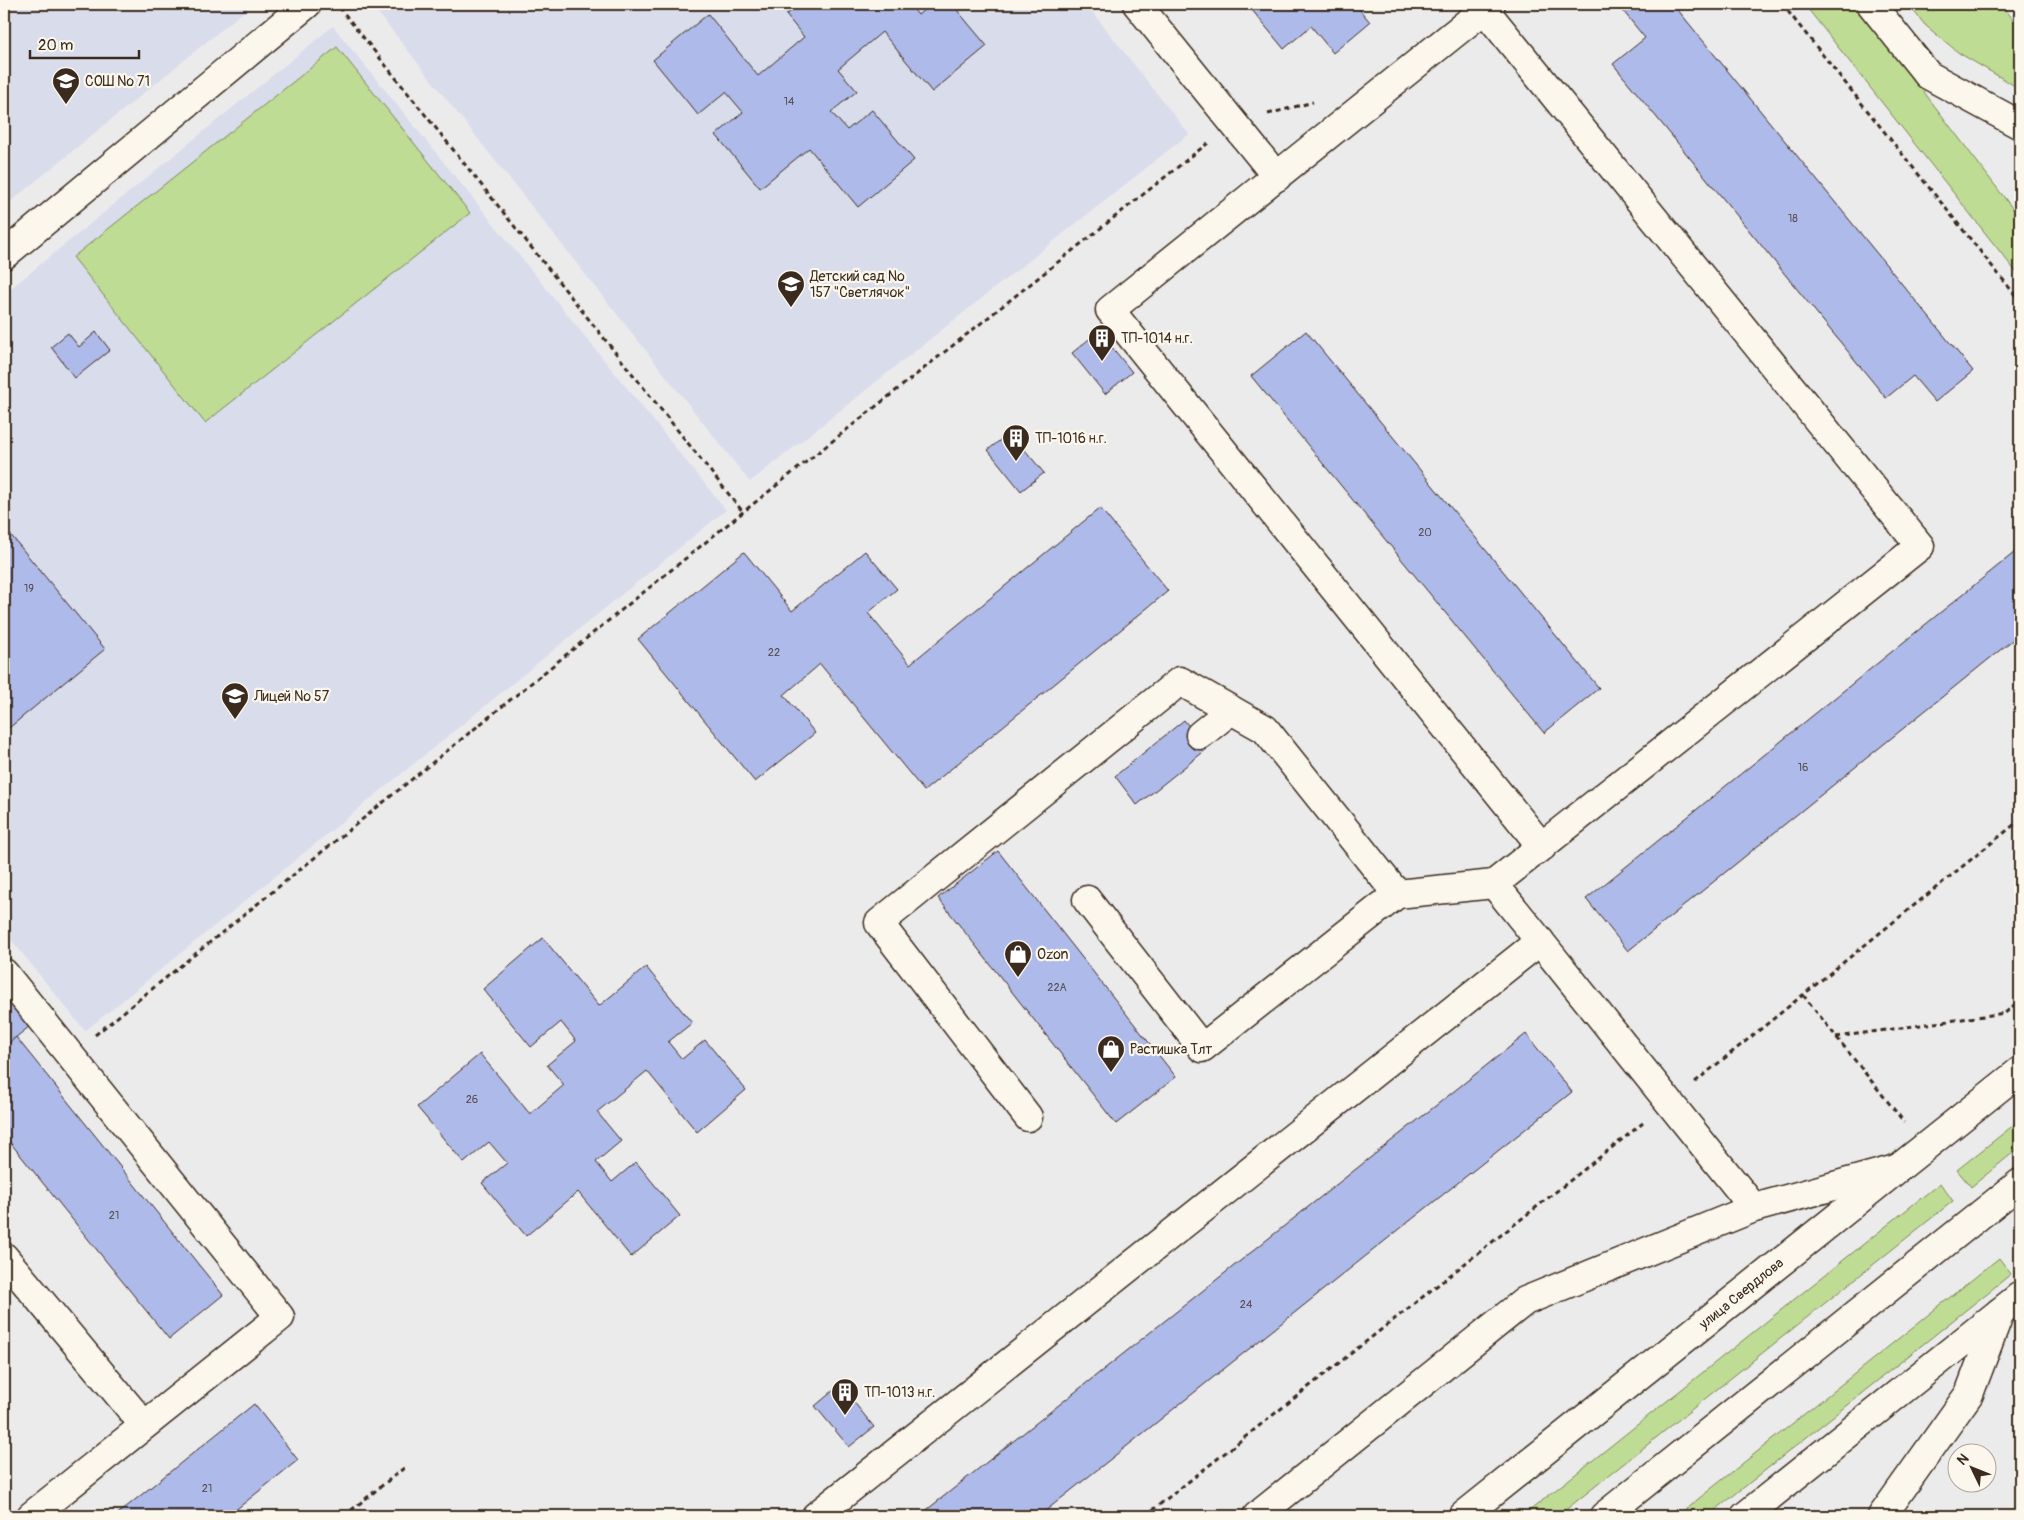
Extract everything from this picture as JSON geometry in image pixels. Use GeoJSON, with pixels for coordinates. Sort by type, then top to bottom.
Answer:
{"type":"FeatureCollection","features":[{"type":"Feature","properties":{"kind":"main road"},"geometry":{"type":"LineString","coordinates":[[4,256],[308,4]]}},
{"type":"Feature","properties":{"kind":"main road"},"geometry":{"type":"LineString","coordinates":[[1137,4],[1277,177]]}},
{"type":"Feature","properties":{"kind":"main road"},"geometry":{"type":"LineString","coordinates":[[1871,4],[1928,75],[2020,125]]}},
{"type":"Feature","properties":{"kind":"main road"},"geometry":{"type":"LineString","coordinates":[[1087,900],[1202,1048],[1397,894],[1494,884],[1542,847],[1920,546],[1487,6],[1110,310],[1542,847]]}},
{"type":"Feature","properties":{"kind":"main road"},"geometry":{"type":"LineString","coordinates":[[1028,1117],[879,923],[1180,681],[1266,730],[1397,894]]}},
{"type":"Feature","properties":{"kind":"main road"},"geometry":{"type":"LineString","coordinates":[[1200,735],[1232,710]]}},
{"type":"Feature","properties":{"kind":"main road"},"geometry":{"type":"LineString","coordinates":[[1494,884],[1754,1208]]}},
{"type":"Feature","properties":{"kind":"main road"},"geometry":{"type":"LineString","coordinates":[[816,1516],[1540,941]]}},
{"type":"Feature","properties":{"kind":"main road"},"geometry":{"type":"LineString","coordinates":[[4,973],[280,1317],[31,1516]]}},
{"type":"Feature","properties":{"kind":"main road","name":"улица Свердлова"},"geometry":{"type":"LineString","coordinates":[[1464,1516],[2020,1071]]}},
{"type":"Feature","properties":{"kind":"main road"},"geometry":{"type":"LineString","coordinates":[[1257,1516],[1525,1301],[1754,1208],[1896,1169]]}},
{"type":"Feature","properties":{"kind":"main road"},"geometry":{"type":"LineString","coordinates":[[1604,1516],[2020,1183]]}},
{"type":"Feature","properties":{"kind":"main road"},"geometry":{"type":"LineString","coordinates":[[4,1257],[144,1425]]}},
{"type":"Feature","properties":{"kind":"main road"},"geometry":{"type":"LineString","coordinates":[[1745,1516],[2020,1296]]}},
{"type":"Feature","properties":{"kind":"main road"},"geometry":{"type":"LineString","coordinates":[[1882,1516],[1969,1394],[2000,1312]]}},
{"type":"Feature","properties":{"kind":"path"},"geometry":{"type":"LineString","coordinates":[[337,4],[743,512]]}},
{"type":"Feature","properties":{"kind":"path"},"geometry":{"type":"LineString","coordinates":[[1782,4],[2020,301]]}},
{"type":"Feature","properties":{"kind":"path"},"geometry":{"type":"LineString","coordinates":[[93,1037],[743,512],[1232,122],[1311,104],[1318,98]]}},
{"type":"Feature","properties":{"kind":"path"},"geometry":{"type":"LineString","coordinates":[[1145,1516],[1670,1102],[2020,820]]}},
{"type":"Feature","properties":{"kind":"path"},"geometry":{"type":"LineString","coordinates":[[1803,995],[1904,1122]]}},
{"type":"Feature","properties":{"kind":"path"},"geometry":{"type":"LineString","coordinates":[[1836,1037],[2005,1013],[2020,1000]]}},
{"type":"Feature","properties":{"kind":"path"},"geometry":{"type":"LineString","coordinates":[[344,1516],[404,1468]]}},
{"type":"Feature","properties":{"kind":"shaded area","name":"СОШ № 71"},"geometry":{"type":"Polygon","coordinates":[[[4,4],[253,4],[4,207],[4,4]]]}},
{"type":"Feature","properties":{"kind":"shaded area","name":"Детский сад № 157 \"Светлячок\""},"geometry":{"type":"Polygon","coordinates":[[[371,4],[1086,4],[1189,134],[750,482],[371,4]]]}},
{"type":"Feature","properties":{"kind":"shaded area","name":"Лицей № 57"},"geometry":{"type":"Polygon","coordinates":[[[333,26],[726,510],[85,1031],[4,931],[4,294],[333,26]]]}},
{"type":"Feature","properties":{"kind":"green space"},"geometry":{"type":"Polygon","coordinates":[[[1804,4],[1857,4],[2013,209],[2020,203],[2020,277],[1804,4]]]}},
{"type":"Feature","properties":{"kind":"green space"},"geometry":{"type":"Polygon","coordinates":[[[1908,4],[2001,4],[2020,28],[2020,89],[1959,53],[1925,25],[1908,4]]]}},
{"type":"Feature","properties":{"kind":"green space"},"geometry":{"type":"Polygon","coordinates":[[[337,47],[470,213],[205,423],[73,257],[337,47]]]}},
{"type":"Feature","properties":{"kind":"green space"},"geometry":{"type":"Polygon","coordinates":[[[2020,1120],[2020,1147],[1971,1187],[1957,1170],[2020,1120]]]}},
{"type":"Feature","properties":{"kind":"green space"},"geometry":{"type":"Polygon","coordinates":[[[1940,1183],[1953,1201],[1558,1516],[1523,1516],[1940,1183]]]}},
{"type":"Feature","properties":{"kind":"green space"},"geometry":{"type":"Polygon","coordinates":[[[1999,1258],[2011,1274],[1708,1516],[1677,1516],[1999,1258]]]}},
{"type":"Feature","properties":{"kind":"building"},"geometry":{"type":"Polygon","coordinates":[[[800,4],[909,4],[918,15],[931,4],[952,4],[987,46],[932,92],[882,32],[838,69],[857,91],[831,112],[847,130],[872,110],[914,160],[858,207],[809,148],[760,188],[716,135],[743,112],[726,92],[698,115],[653,60],[708,14],[758,76],[804,37],[786,15],[800,4]]]}},
{"type":"Feature","properties":{"kind":"building"},"geometry":{"type":"Polygon","coordinates":[[[1247,4],[1355,4],[1370,22],[1333,53],[1311,26],[1284,49],[1247,4]]]}},
{"type":"Feature","properties":{"kind":"building"},"geometry":{"type":"Polygon","coordinates":[[[1622,4],[1673,4],[1973,371],[1935,402],[1913,376],[1886,398],[1613,64],[1645,38],[1619,6],[1622,4]]]}},
{"type":"Feature","properties":{"kind":"building","name":"ТП-1014 н.г."},"geometry":{"type":"Polygon","coordinates":[[[1099,331],[1132,372],[1105,394],[1072,353],[1099,331]]]}},
{"type":"Feature","properties":{"kind":"building"},"geometry":{"type":"Polygon","coordinates":[[[1306,331],[1599,688],[1544,733],[1251,376],[1306,331]]]}},
{"type":"Feature","properties":{"kind":"building"},"geometry":{"type":"Polygon","coordinates":[[[96,332],[110,350],[75,378],[51,347],[68,333],[79,347],[96,332]]]}},
{"type":"Feature","properties":{"kind":"building","name":"ТП-1016 н.г."},"geometry":{"type":"Polygon","coordinates":[[[1010,432],[1044,473],[1021,491],[988,450],[1010,432]]]}},
{"type":"Feature","properties":{"kind":"building"},"geometry":{"type":"Polygon","coordinates":[[[1100,508],[1168,591],[924,791],[820,664],[784,695],[815,733],[755,782],[638,639],[744,552],[792,611],[865,551],[897,589],[868,613],[910,664],[1100,508]]]}},
{"type":"Feature","properties":{"kind":"building"},"geometry":{"type":"Polygon","coordinates":[[[4,527],[105,649],[4,732],[4,527]]]}},
{"type":"Feature","properties":{"kind":"building"},"geometry":{"type":"Polygon","coordinates":[[[2020,548],[2020,634],[1628,951],[1586,899],[2020,548]]]}},
{"type":"Feature","properties":{"kind":"building"},"geometry":{"type":"Polygon","coordinates":[[[1184,720],[1207,749],[1137,805],[1115,776],[1184,720]]]}},
{"type":"Feature","properties":{"kind":"building"},"geometry":{"type":"Polygon","coordinates":[[[998,851],[1176,1077],[1116,1124],[938,898],[998,851]]]}},
{"type":"Feature","properties":{"kind":"building"},"geometry":{"type":"Polygon","coordinates":[[[543,938],[599,1006],[646,967],[692,1023],[668,1042],[682,1059],[705,1040],[746,1090],[697,1132],[647,1071],[597,1112],[621,1141],[596,1162],[612,1182],[636,1162],[680,1216],[631,1257],[578,1192],[526,1236],[482,1183],[507,1163],[489,1142],[464,1163],[417,1107],[480,1054],[530,1114],[564,1085],[547,1065],[576,1041],[561,1022],[531,1047],[483,989],[543,938]]]}},
{"type":"Feature","properties":{"kind":"building"},"geometry":{"type":"Polygon","coordinates":[[[4,993],[30,1026],[4,1047],[4,993]]]}},
{"type":"Feature","properties":{"kind":"building"},"geometry":{"type":"Polygon","coordinates":[[[1526,1034],[1572,1092],[1039,1516],[919,1516],[1526,1034]]]}},
{"type":"Feature","properties":{"kind":"building"},"geometry":{"type":"Polygon","coordinates":[[[16,1037],[223,1295],[169,1339],[4,1135],[4,1047],[16,1037]]]}},
{"type":"Feature","properties":{"kind":"building","name":"ТП-1013 н.г."},"geometry":{"type":"Polygon","coordinates":[[[840,1385],[874,1427],[849,1447],[815,1406],[840,1385]]]}},
{"type":"Feature","properties":{"kind":"building"},"geometry":{"type":"Polygon","coordinates":[[[254,1404],[298,1460],[228,1516],[115,1516],[254,1404]]]}},
{"type":"Feature","properties":{"kind":"place","name":"СОШ № 71"},"geometry":{"type":"Point","coordinates":[66,105]}},
{"type":"Feature","properties":{"kind":"place","name":"Детский сад № 157 \"Светлячок\""},"geometry":{"type":"Point","coordinates":[791,308]}},
{"type":"Feature","properties":{"kind":"place","name":"ТП-1014 н.г."},"geometry":{"type":"Point","coordinates":[1102,362]}},
{"type":"Feature","properties":{"kind":"place","name":"ТП-1016 н.г."},"geometry":{"type":"Point","coordinates":[1016,462]}},
{"type":"Feature","properties":{"kind":"place","name":"Лицей № 57"},"geometry":{"type":"Point","coordinates":[235,720]}},
{"type":"Feature","properties":{"kind":"place","name":"Ozon"},"geometry":{"type":"Point","coordinates":[1018,978]}},
{"type":"Feature","properties":{"kind":"place","name":"Растишка Тлт"},"geometry":{"type":"Point","coordinates":[1111,1073]}},
{"type":"Feature","properties":{"kind":"place","name":"ТП-1013 н.г."},"geometry":{"type":"Point","coordinates":[845,1416]}}]}
